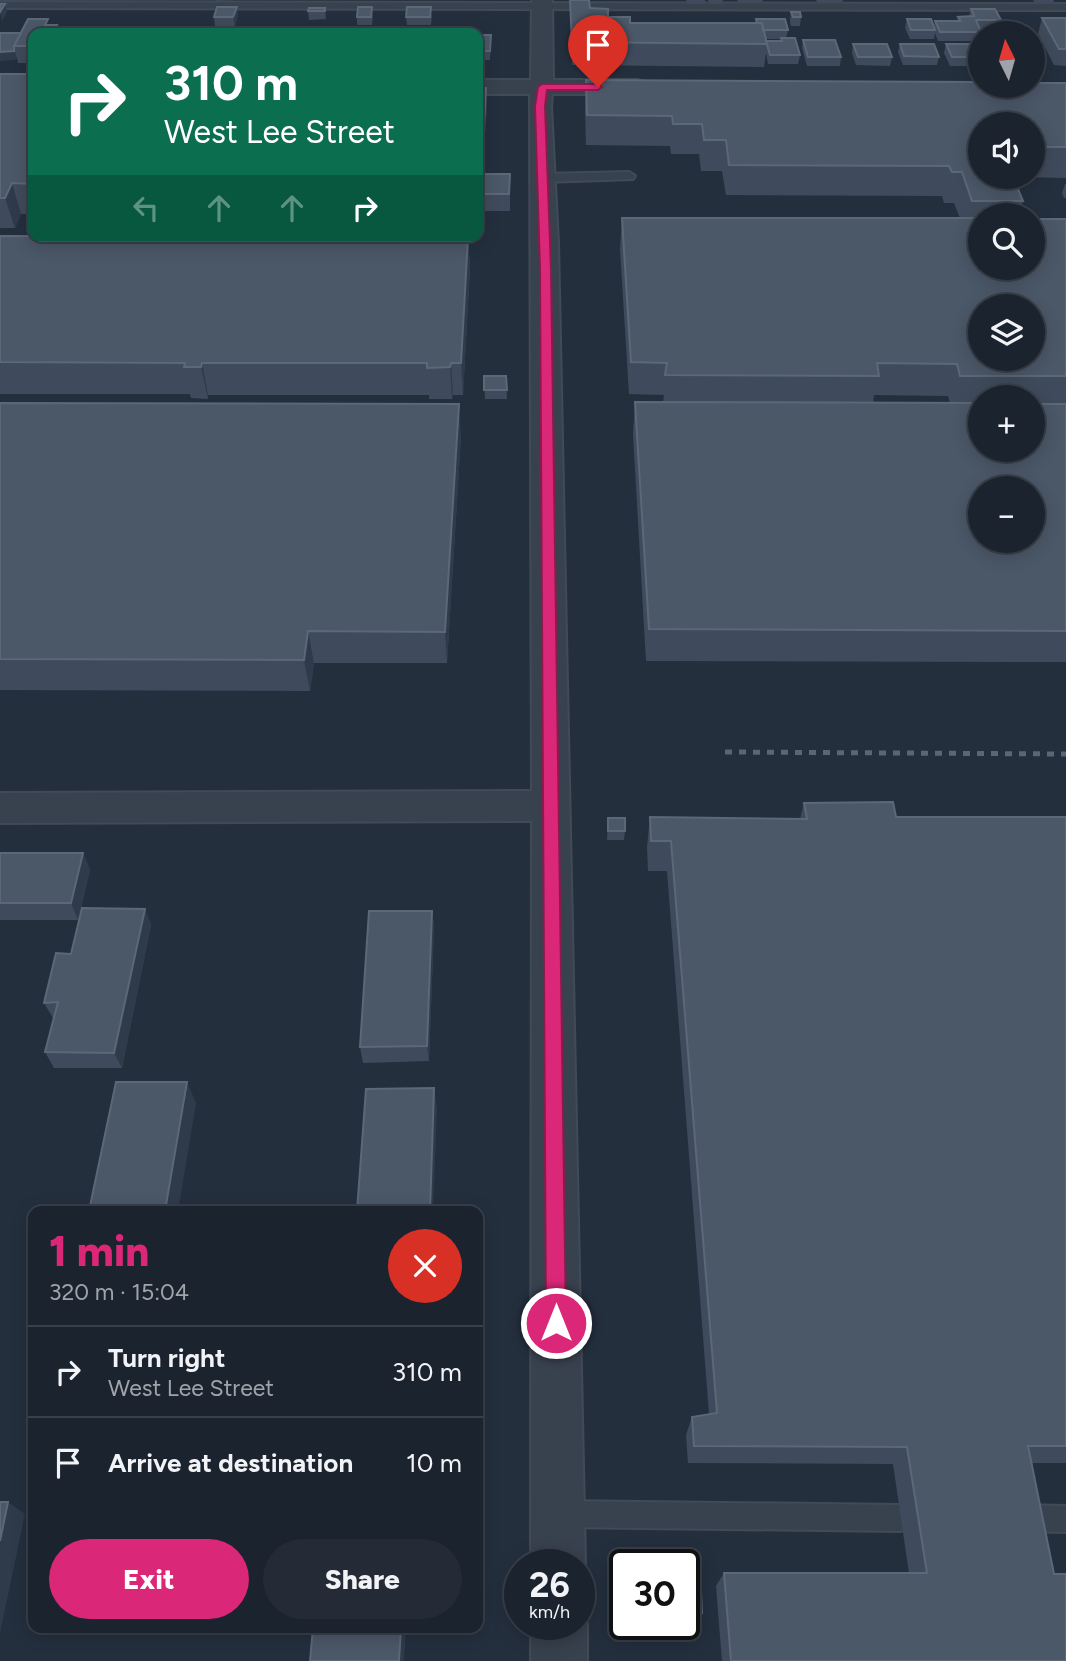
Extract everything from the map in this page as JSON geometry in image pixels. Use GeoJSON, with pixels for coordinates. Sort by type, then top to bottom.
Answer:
{"type":"FeatureCollection","features":[{"type":"Feature","properties":{"kind":"street"},"geometry":{"type":"LineString","coordinates":[[542,4],[540,106],[551,806],[558,1549]]}},
{"type":"Feature","properties":{"kind":"street"},"geometry":{"type":"LineString","coordinates":[[483,87],[653,87]]}},
{"type":"Feature","properties":{"kind":"street"},"geometry":{"type":"LineString","coordinates":[[0,808],[551,806]]}},
{"type":"Feature","properties":{"kind":"street"},"geometry":{"type":"LineString","coordinates":[[559,1640],[559,1661]]}},
{"type":"Feature","properties":{"kind":"lane"},"geometry":{"type":"LineString","coordinates":[[0,5],[542,4],[1066,8]]}},
{"type":"Feature","properties":{"kind":"lane"},"geometry":{"type":"LineString","coordinates":[[543,178],[629,176]]}},
{"type":"Feature","properties":{"kind":"lane"},"geometry":{"type":"LineString","coordinates":[[558,1514],[901,1518]]}},
{"type":"Feature","properties":{"kind":"lane"},"geometry":{"type":"LineString","coordinates":[[1021,1518],[1066,1519]]}},
{"type":"Feature","properties":{"kind":"building"},"geometry":{"type":"Polygon","coordinates":[[[570,0],[589,0],[590,8],[608,9],[608,17],[630,17],[630,23],[762,23],[767,44],[572,42],[570,0]]]}},
{"type":"Feature","properties":{"kind":"building"},"geometry":{"type":"Polygon","coordinates":[[[217,7],[237,7],[233,17],[214,17],[217,7]]]}},
{"type":"Feature","properties":{"kind":"building"},"geometry":{"type":"Polygon","coordinates":[[[358,7],[372,7],[371,17],[357,17],[358,7]]]}},
{"type":"Feature","properties":{"kind":"building"},"geometry":{"type":"Polygon","coordinates":[[[407,7],[431,7],[430,17],[406,17],[407,7]]]}},
{"type":"Feature","properties":{"kind":"building"},"geometry":{"type":"Polygon","coordinates":[[[309,8],[325,8],[325,11],[308,11],[309,8]]]}},
{"type":"Feature","properties":{"kind":"building"},"geometry":{"type":"Polygon","coordinates":[[[971,9],[995,9],[1001,20],[968,21],[968,32],[940,32],[935,21],[961,21],[958,17],[974,16],[971,9]]]}},
{"type":"Feature","properties":{"kind":"building"},"geometry":{"type":"Polygon","coordinates":[[[791,12],[800,12],[801,17],[793,17],[791,12]]]}},
{"type":"Feature","properties":{"kind":"building"},"geometry":{"type":"Polygon","coordinates":[[[1042,18],[1066,18],[1066,49],[1059,49],[1042,18]]]}},
{"type":"Feature","properties":{"kind":"building"},"geometry":{"type":"Polygon","coordinates":[[[28,19],[48,19],[45,25],[57,25],[56,28],[28,28],[28,46],[14,46],[28,19]]]}},
{"type":"Feature","properties":{"kind":"building"},"geometry":{"type":"Polygon","coordinates":[[[756,19],[785,19],[788,30],[763,30],[762,23],[757,23],[756,19]]]}},
{"type":"Feature","properties":{"kind":"building"},"geometry":{"type":"Polygon","coordinates":[[[907,19],[931,19],[935,30],[911,30],[907,19]]]}},
{"type":"Feature","properties":{"kind":"building"},"geometry":{"type":"Polygon","coordinates":[[[0,33],[21,33],[14,51],[0,52],[0,33]]]}},
{"type":"Feature","properties":{"kind":"building"},"geometry":{"type":"Polygon","coordinates":[[[483,35],[491,35],[490,51],[483,51],[483,35]]]}},
{"type":"Feature","properties":{"kind":"building"},"geometry":{"type":"Polygon","coordinates":[[[781,38],[795,38],[800,55],[770,55],[766,41],[782,41],[781,38]]]}},
{"type":"Feature","properties":{"kind":"building"},"geometry":{"type":"Polygon","coordinates":[[[803,40],[835,40],[841,57],[808,57],[803,40]]]}},
{"type":"Feature","properties":{"kind":"building"},"geometry":{"type":"Polygon","coordinates":[[[853,44],[887,44],[892,57],[858,57],[853,44]]]}},
{"type":"Feature","properties":{"kind":"building"},"geometry":{"type":"Polygon","coordinates":[[[900,44],[934,44],[939,57],[904,56],[900,44]]]}},
{"type":"Feature","properties":{"kind":"building"},"geometry":{"type":"Polygon","coordinates":[[[946,44],[968,44],[968,57],[952,57],[946,44]]]}},
{"type":"Feature","properties":{"kind":"building"},"geometry":{"type":"Polygon","coordinates":[[[0,74],[28,74],[28,184],[12,183],[5,198],[0,198],[0,74]]]}},
{"type":"Feature","properties":{"kind":"building"},"geometry":{"type":"Polygon","coordinates":[[[586,80],[968,82],[968,98],[1045,98],[1045,83],[1066,83],[1066,147],[1045,147],[1045,112],[968,112],[968,189],[1018,189],[1023,201],[972,201],[962,172],[952,172],[949,166],[729,165],[726,140],[704,140],[702,124],[673,124],[672,116],[587,115],[586,80]]]}},
{"type":"Feature","properties":{"kind":"building"},"geometry":{"type":"Polygon","coordinates":[[[483,88],[486,88],[483,147],[483,88]]]}},
{"type":"Feature","properties":{"kind":"building"},"geometry":{"type":"Polygon","coordinates":[[[483,174],[510,174],[509,194],[483,194],[483,174]]]}},
{"type":"Feature","properties":{"kind":"building"},"geometry":{"type":"Polygon","coordinates":[[[622,218],[968,218],[968,280],[1045,280],[1045,219],[1066,219],[1066,376],[960,376],[957,364],[877,363],[879,376],[665,375],[667,363],[631,362],[622,218]]]}},
{"type":"Feature","properties":{"kind":"building"},"geometry":{"type":"Polygon","coordinates":[[[0,236],[28,236],[28,242],[468,242],[461,363],[451,363],[450,367],[427,368],[427,363],[202,363],[201,367],[184,367],[185,363],[0,362],[0,236]]]}},
{"type":"Feature","properties":{"kind":"building"},"geometry":{"type":"Polygon","coordinates":[[[484,376],[506,376],[507,390],[484,390],[484,376]]]}},
{"type":"Feature","properties":{"kind":"building"},"geometry":{"type":"Polygon","coordinates":[[[635,402],[968,403],[968,462],[1045,462],[1045,404],[1066,404],[1066,631],[649,629],[635,402]]]}},
{"type":"Feature","properties":{"kind":"building"},"geometry":{"type":"Polygon","coordinates":[[[0,403],[459,404],[445,632],[308,631],[304,660],[0,659],[0,403]]]}},
{"type":"Feature","properties":{"kind":"building"},"geometry":{"type":"Polygon","coordinates":[[[893,802],[896,817],[1066,817],[1066,1446],[1028,1446],[1054,1574],[1066,1574],[1066,1661],[731,1661],[724,1573],[927,1573],[907,1447],[694,1446],[692,1417],[717,1413],[671,841],[651,841],[650,817],[807,819],[804,803],[893,802]]]}},
{"type":"Feature","properties":{"kind":"building"},"geometry":{"type":"Polygon","coordinates":[[[608,818],[625,818],[625,831],[608,831],[608,818]]]}},
{"type":"Feature","properties":{"kind":"building"},"geometry":{"type":"Polygon","coordinates":[[[0,853],[83,853],[71,903],[0,903],[0,853]]]}},
{"type":"Feature","properties":{"kind":"building"},"geometry":{"type":"Polygon","coordinates":[[[82,908],[145,909],[114,1053],[45,1052],[58,1002],[44,1003],[56,953],[71,954],[82,908]]]}},
{"type":"Feature","properties":{"kind":"building"},"geometry":{"type":"Polygon","coordinates":[[[369,911],[432,911],[427,1046],[360,1047],[369,911]]]}},
{"type":"Feature","properties":{"kind":"building"},"geometry":{"type":"Polygon","coordinates":[[[116,1082],[187,1082],[166,1206],[90,1206],[116,1082]]]}},
{"type":"Feature","properties":{"kind":"building"},"geometry":{"type":"Polygon","coordinates":[[[434,1088],[430,1206],[357,1206],[366,1089],[434,1088]]]}},
{"type":"Feature","properties":{"kind":"building"},"geometry":{"type":"Polygon","coordinates":[[[0,1502],[8,1502],[0,1541],[0,1502]]]}},
{"type":"Feature","properties":{"kind":"building"},"geometry":{"type":"Polygon","coordinates":[[[700,1569],[702,1613],[700,1613],[700,1569]]]}},
{"type":"Feature","properties":{"kind":"building"},"geometry":{"type":"Polygon","coordinates":[[[313,1633],[401,1633],[399,1661],[310,1661],[313,1633]]]}},
{"type":"Feature","properties":{"kind":"railway"},"geometry":{"type":"LineString","coordinates":[[725,752],[1066,754]]}},
{"type":"Feature","properties":{"kind":"route"},"geometry":{"type":"LineString","coordinates":[[556,1323],[546,269],[540,106],[542,87],[598,87]]}}]}
